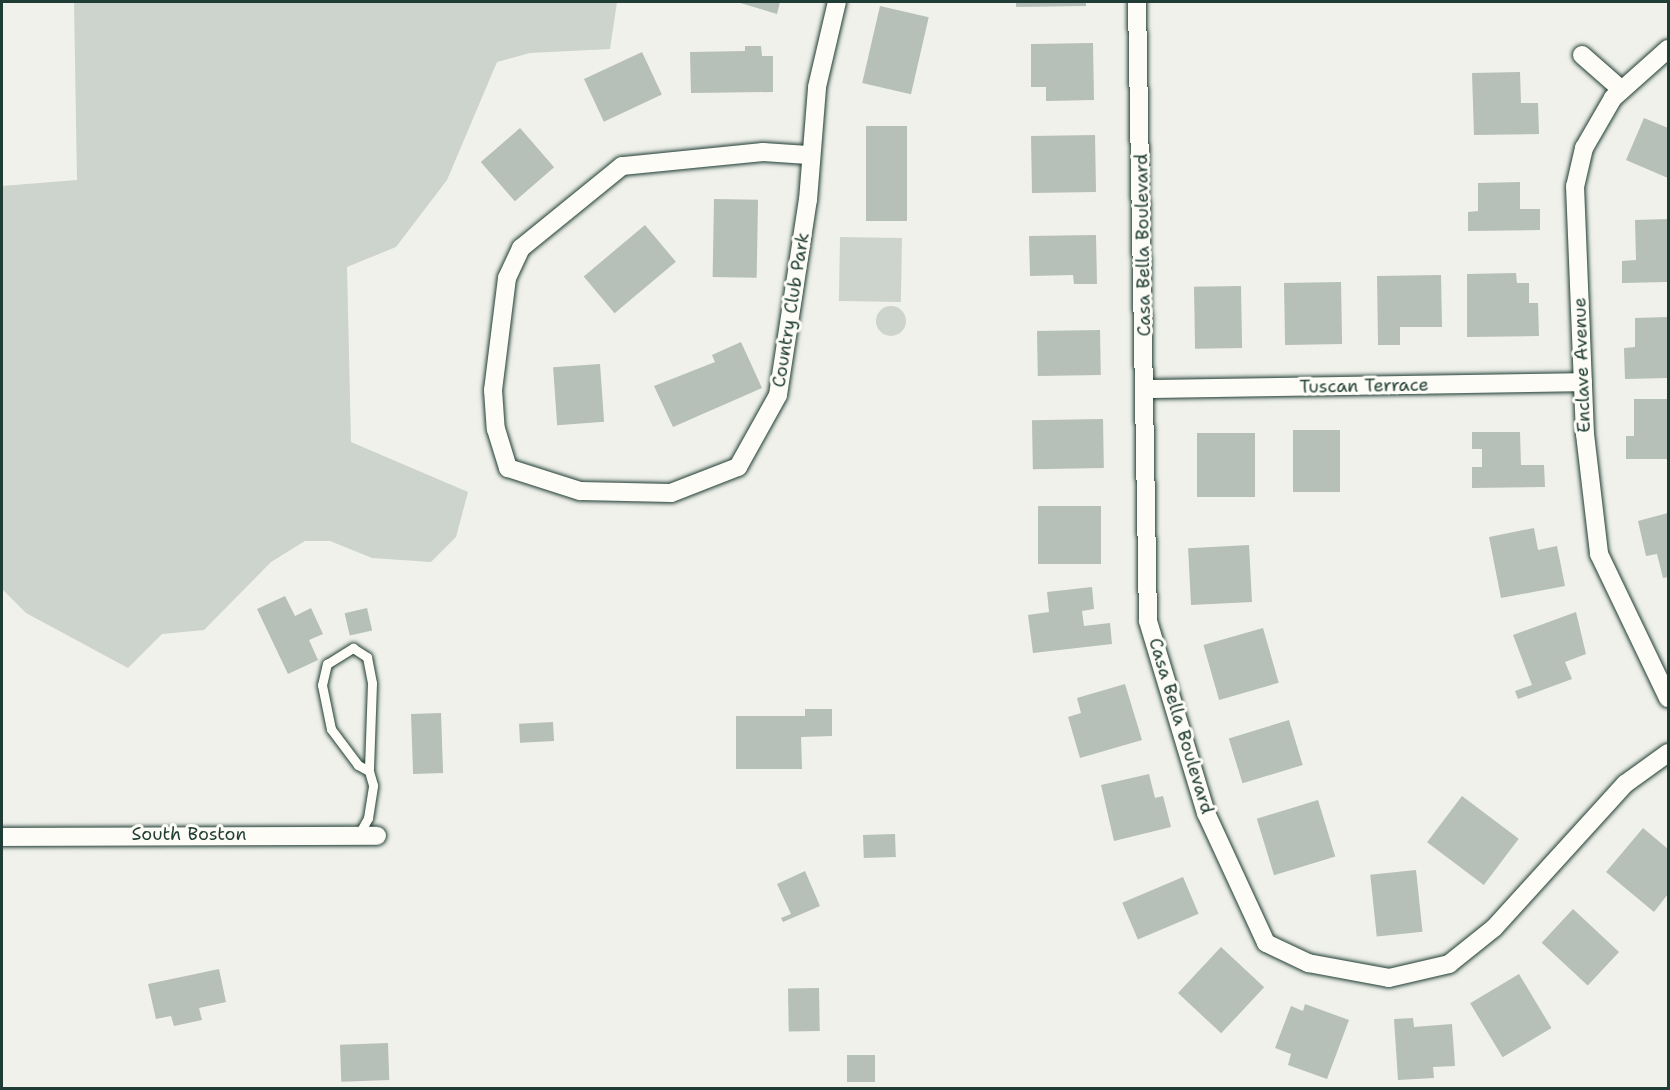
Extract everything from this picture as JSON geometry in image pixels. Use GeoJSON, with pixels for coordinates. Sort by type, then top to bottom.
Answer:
{"type":"FeatureCollection","features":[{"type":"Feature","properties":{"kind":"street","name":"Country Club Park"},"geometry":{"type":"LineString","coordinates":[[807,154],[763,152],[622,166],[521,248],[507,278],[493,390],[496,429],[508,468],[580,491],[671,493],[738,467],[778,395],[807,200],[807,154],[837,2]]}},
{"type":"Feature","properties":{"kind":"street","name":"Casa Bella Boulevard"},"geometry":{"type":"LineString","coordinates":[[1137,2],[1146,389],[1148,621],[1206,813],[1266,943],[1308,963],[1389,978],[1449,964],[1494,928],[1625,784],[1668,753]]}},
{"type":"Feature","properties":{"kind":"street","name":"Enclave Avenue"},"geometry":{"type":"LineString","coordinates":[[1668,49],[1622,90],[1584,148],[1575,186],[1583,382],[1599,554],[1668,698]]}},
{"type":"Feature","properties":{"kind":"street"},"geometry":{"type":"LineString","coordinates":[[1581,55],[1622,90]]}},
{"type":"Feature","properties":{"kind":"street","name":"Tuscan Terrace"},"geometry":{"type":"LineString","coordinates":[[1146,389],[1583,382]]}},
{"type":"Feature","properties":{"kind":"street","name":"South Boston"},"geometry":{"type":"LineString","coordinates":[[2,837],[377,836]]}},
{"type":"Feature","properties":{"kind":"lane"},"geometry":{"type":"LineString","coordinates":[[358,836],[372,804],[369,771],[372,682],[367,657],[353,648],[327,664],[324,704],[331,729],[358,765],[369,771]]}},
{"type":"Feature","properties":{"kind":"shaded area"},"geometry":{"type":"Polygon","coordinates":[[[74,2],[617,2],[610,49],[530,53],[497,62],[447,180],[396,247],[347,267],[351,442],[468,492],[456,537],[431,562],[372,558],[330,541],[305,541],[271,562],[204,630],[162,634],[128,668],[26,613],[2,589],[2,186],[77,180],[74,2]]]}},
{"type":"Feature","properties":{"kind":"shaded area"},"geometry":{"type":"Polygon","coordinates":[[[840,237],[902,238],[901,302],[839,301],[840,237]]]}},
{"type":"Feature","properties":{"kind":"shaded area"},"geometry":{"type":"Polygon","coordinates":[[[891,306],[902,310],[906,321],[902,332],[891,336],[880,332],[876,321],[880,310],[891,306]]]}},
{"type":"Feature","properties":{"kind":"building"},"geometry":{"type":"Polygon","coordinates":[[[737,2],[780,2],[777,14],[737,2]]]}},
{"type":"Feature","properties":{"kind":"building"},"geometry":{"type":"Polygon","coordinates":[[[1016,2],[1086,2],[1086,6],[1016,7],[1016,2]]]}},
{"type":"Feature","properties":{"kind":"building"},"geometry":{"type":"Polygon","coordinates":[[[880,6],[929,17],[911,94],[862,83],[880,6]]]}},
{"type":"Feature","properties":{"kind":"building"},"geometry":{"type":"Polygon","coordinates":[[[1093,43],[1094,100],[1046,101],[1046,87],[1031,87],[1031,44],[1093,43]]]}},
{"type":"Feature","properties":{"kind":"building"},"geometry":{"type":"Polygon","coordinates":[[[745,46],[761,46],[762,56],[773,56],[773,92],[691,93],[690,52],[745,51],[745,46]]]}},
{"type":"Feature","properties":{"kind":"building"},"geometry":{"type":"Polygon","coordinates":[[[642,52],[662,95],[604,122],[584,79],[642,52]]]}},
{"type":"Feature","properties":{"kind":"building"},"geometry":{"type":"Polygon","coordinates":[[[1520,72],[1521,103],[1538,103],[1539,134],[1474,135],[1472,73],[1520,72]]]}},
{"type":"Feature","properties":{"kind":"building"},"geometry":{"type":"Polygon","coordinates":[[[1644,118],[1668,128],[1668,178],[1626,160],[1644,118]]]}},
{"type":"Feature","properties":{"kind":"building"},"geometry":{"type":"Polygon","coordinates":[[[866,126],[907,126],[907,221],[866,221],[866,126]]]}},
{"type":"Feature","properties":{"kind":"building"},"geometry":{"type":"Polygon","coordinates":[[[520,128],[554,167],[515,201],[481,162],[520,128]]]}},
{"type":"Feature","properties":{"kind":"building"},"geometry":{"type":"Polygon","coordinates":[[[1095,135],[1096,192],[1032,193],[1031,136],[1095,135]]]}},
{"type":"Feature","properties":{"kind":"building"},"geometry":{"type":"Polygon","coordinates":[[[1520,182],[1520,209],[1540,209],[1540,230],[1468,231],[1468,212],[1478,211],[1478,183],[1520,182]]]}},
{"type":"Feature","properties":{"kind":"building"},"geometry":{"type":"Polygon","coordinates":[[[714,199],[758,200],[757,278],[713,277],[714,199]]]}},
{"type":"Feature","properties":{"kind":"building"},"geometry":{"type":"Polygon","coordinates":[[[1668,219],[1668,282],[1622,283],[1622,261],[1636,260],[1635,220],[1668,219]]]}},
{"type":"Feature","properties":{"kind":"building"},"geometry":{"type":"Polygon","coordinates":[[[645,225],[676,262],[615,313],[584,276],[645,225]]]}},
{"type":"Feature","properties":{"kind":"building"},"geometry":{"type":"Polygon","coordinates":[[[1096,235],[1097,284],[1074,284],[1073,275],[1030,276],[1029,236],[1096,235]]]}},
{"type":"Feature","properties":{"kind":"building"},"geometry":{"type":"Polygon","coordinates":[[[1516,273],[1517,283],[1529,283],[1529,303],[1538,303],[1539,336],[1467,337],[1467,274],[1516,273]]]}},
{"type":"Feature","properties":{"kind":"building"},"geometry":{"type":"Polygon","coordinates":[[[1441,275],[1442,327],[1400,327],[1400,345],[1378,345],[1377,276],[1441,275]]]}},
{"type":"Feature","properties":{"kind":"building"},"geometry":{"type":"Polygon","coordinates":[[[1341,282],[1342,344],[1285,345],[1284,283],[1341,282]]]}},
{"type":"Feature","properties":{"kind":"building"},"geometry":{"type":"Polygon","coordinates":[[[1241,286],[1242,348],[1195,349],[1194,287],[1241,286]]]}},
{"type":"Feature","properties":{"kind":"building"},"geometry":{"type":"Polygon","coordinates":[[[1668,317],[1668,378],[1625,379],[1624,348],[1635,347],[1635,318],[1668,317]]]}},
{"type":"Feature","properties":{"kind":"building"},"geometry":{"type":"Polygon","coordinates":[[[1100,330],[1101,375],[1038,376],[1037,331],[1100,330]]]}},
{"type":"Feature","properties":{"kind":"building"},"geometry":{"type":"Polygon","coordinates":[[[741,342],[762,388],[673,427],[654,386],[715,362],[712,355],[741,342]]]}},
{"type":"Feature","properties":{"kind":"building"},"geometry":{"type":"Polygon","coordinates":[[[600,364],[604,422],[557,425],[553,367],[600,364]]]}},
{"type":"Feature","properties":{"kind":"building"},"geometry":{"type":"Polygon","coordinates":[[[1634,399],[1668,399],[1668,459],[1626,459],[1626,436],[1634,436],[1634,399]]]}},
{"type":"Feature","properties":{"kind":"building"},"geometry":{"type":"Polygon","coordinates":[[[1103,419],[1104,468],[1033,469],[1032,420],[1103,419]]]}},
{"type":"Feature","properties":{"kind":"building"},"geometry":{"type":"Polygon","coordinates":[[[1293,430],[1340,430],[1340,492],[1293,492],[1293,430]]]}},
{"type":"Feature","properties":{"kind":"building"},"geometry":{"type":"Polygon","coordinates":[[[1472,432],[1520,432],[1521,465],[1544,465],[1545,487],[1472,488],[1472,467],[1482,467],[1482,449],[1472,449],[1472,432]]]}},
{"type":"Feature","properties":{"kind":"building"},"geometry":{"type":"Polygon","coordinates":[[[1197,433],[1255,433],[1255,497],[1197,497],[1197,433]]]}},
{"type":"Feature","properties":{"kind":"building"},"geometry":{"type":"Polygon","coordinates":[[[1038,506],[1101,506],[1101,564],[1038,564],[1038,506]]]}},
{"type":"Feature","properties":{"kind":"building"},"geometry":{"type":"Polygon","coordinates":[[[1668,513],[1668,577],[1663,578],[1657,554],[1646,556],[1638,521],[1668,513]]]}},
{"type":"Feature","properties":{"kind":"building"},"geometry":{"type":"Polygon","coordinates":[[[1534,528],[1538,550],[1557,546],[1565,586],[1501,598],[1489,537],[1534,528]]]}},
{"type":"Feature","properties":{"kind":"building"},"geometry":{"type":"Polygon","coordinates":[[[1249,545],[1252,602],[1191,605],[1188,548],[1249,545]]]}},
{"type":"Feature","properties":{"kind":"building"},"geometry":{"type":"Polygon","coordinates":[[[1092,587],[1094,609],[1082,611],[1084,626],[1110,623],[1112,644],[1033,653],[1028,615],[1049,612],[1047,592],[1092,587]]]}},
{"type":"Feature","properties":{"kind":"building"},"geometry":{"type":"Polygon","coordinates":[[[285,596],[295,616],[311,608],[323,634],[309,640],[318,660],[288,674],[257,609],[285,596]]]}},
{"type":"Feature","properties":{"kind":"building"},"geometry":{"type":"Polygon","coordinates":[[[367,608],[372,630],[350,636],[345,613],[367,608]]]}},
{"type":"Feature","properties":{"kind":"building"},"geometry":{"type":"Polygon","coordinates":[[[1576,612],[1586,654],[1565,662],[1572,679],[1518,699],[1515,691],[1532,685],[1513,635],[1576,612]]]}},
{"type":"Feature","properties":{"kind":"building"},"geometry":{"type":"Polygon","coordinates":[[[1263,628],[1279,683],[1219,700],[1203,645],[1263,628]]]}},
{"type":"Feature","properties":{"kind":"building"},"geometry":{"type":"Polygon","coordinates":[[[1125,684],[1142,740],[1080,758],[1068,717],[1081,713],[1077,698],[1125,684]]]}},
{"type":"Feature","properties":{"kind":"building"},"geometry":{"type":"Polygon","coordinates":[[[805,709],[832,709],[832,736],[801,737],[802,769],[736,769],[736,716],[805,716],[805,709]]]}},
{"type":"Feature","properties":{"kind":"building"},"geometry":{"type":"Polygon","coordinates":[[[441,713],[443,773],[413,774],[411,714],[441,713]]]}},
{"type":"Feature","properties":{"kind":"building"},"geometry":{"type":"Polygon","coordinates":[[[1289,720],[1303,765],[1242,783],[1229,738],[1289,720]]]}},
{"type":"Feature","properties":{"kind":"building"},"geometry":{"type":"Polygon","coordinates":[[[553,722],[554,741],[520,743],[519,724],[553,722]]]}},
{"type":"Feature","properties":{"kind":"building"},"geometry":{"type":"Polygon","coordinates":[[[1149,774],[1155,798],[1163,796],[1171,827],[1114,841],[1101,785],[1149,774]]]}},
{"type":"Feature","properties":{"kind":"building"},"geometry":{"type":"Polygon","coordinates":[[[1462,796],[1519,839],[1484,885],[1427,842],[1462,796]]]}},
{"type":"Feature","properties":{"kind":"building"},"geometry":{"type":"Polygon","coordinates":[[[1318,800],[1335,856],[1274,875],[1257,819],[1318,800]]]}},
{"type":"Feature","properties":{"kind":"building"},"geometry":{"type":"Polygon","coordinates":[[[1643,828],[1668,849],[1668,894],[1654,912],[1606,872],[1643,828]]]}},
{"type":"Feature","properties":{"kind":"building"},"geometry":{"type":"Polygon","coordinates":[[[895,834],[896,857],[864,858],[863,835],[895,834]]]}},
{"type":"Feature","properties":{"kind":"building"},"geometry":{"type":"Polygon","coordinates":[[[1416,870],[1422,932],[1377,936],[1370,875],[1416,870]]]}},
{"type":"Feature","properties":{"kind":"building"},"geometry":{"type":"Polygon","coordinates":[[[805,871],[820,906],[783,922],[781,918],[791,914],[777,884],[805,871]]]}},
{"type":"Feature","properties":{"kind":"building"},"geometry":{"type":"Polygon","coordinates":[[[1183,877],[1199,914],[1138,940],[1122,903],[1183,877]]]}},
{"type":"Feature","properties":{"kind":"building"},"geometry":{"type":"Polygon","coordinates":[[[1573,909],[1619,952],[1588,986],[1542,943],[1573,909]]]}},
{"type":"Feature","properties":{"kind":"building"},"geometry":{"type":"Polygon","coordinates":[[[1221,947],[1264,987],[1221,1033],[1178,993],[1221,947]]]}},
{"type":"Feature","properties":{"kind":"building"},"geometry":{"type":"Polygon","coordinates":[[[219,969],[226,1002],[199,1008],[202,1020],[174,1026],[171,1016],[156,1019],[148,984],[219,969]]]}},
{"type":"Feature","properties":{"kind":"building"},"geometry":{"type":"Polygon","coordinates":[[[1519,974],[1551,1028],[1503,1057],[1470,1003],[1519,974]]]}},
{"type":"Feature","properties":{"kind":"building"},"geometry":{"type":"Polygon","coordinates":[[[819,988],[820,1031],[789,1032],[788,989],[819,988]]]}},
{"type":"Feature","properties":{"kind":"building"},"geometry":{"type":"Polygon","coordinates":[[[1305,1004],[1349,1020],[1327,1079],[1288,1065],[1291,1054],[1275,1048],[1291,1006],[1303,1011],[1305,1004]]]}},
{"type":"Feature","properties":{"kind":"building"},"geometry":{"type":"Polygon","coordinates":[[[1413,1018],[1414,1027],[1452,1024],[1455,1066],[1433,1067],[1434,1078],[1398,1080],[1394,1019],[1413,1018]]]}},
{"type":"Feature","properties":{"kind":"building"},"geometry":{"type":"Polygon","coordinates":[[[388,1043],[389,1080],[341,1082],[340,1045],[388,1043]]]}},
{"type":"Feature","properties":{"kind":"building"},"geometry":{"type":"Polygon","coordinates":[[[847,1055],[875,1055],[875,1082],[847,1082],[847,1055]]]}}]}
